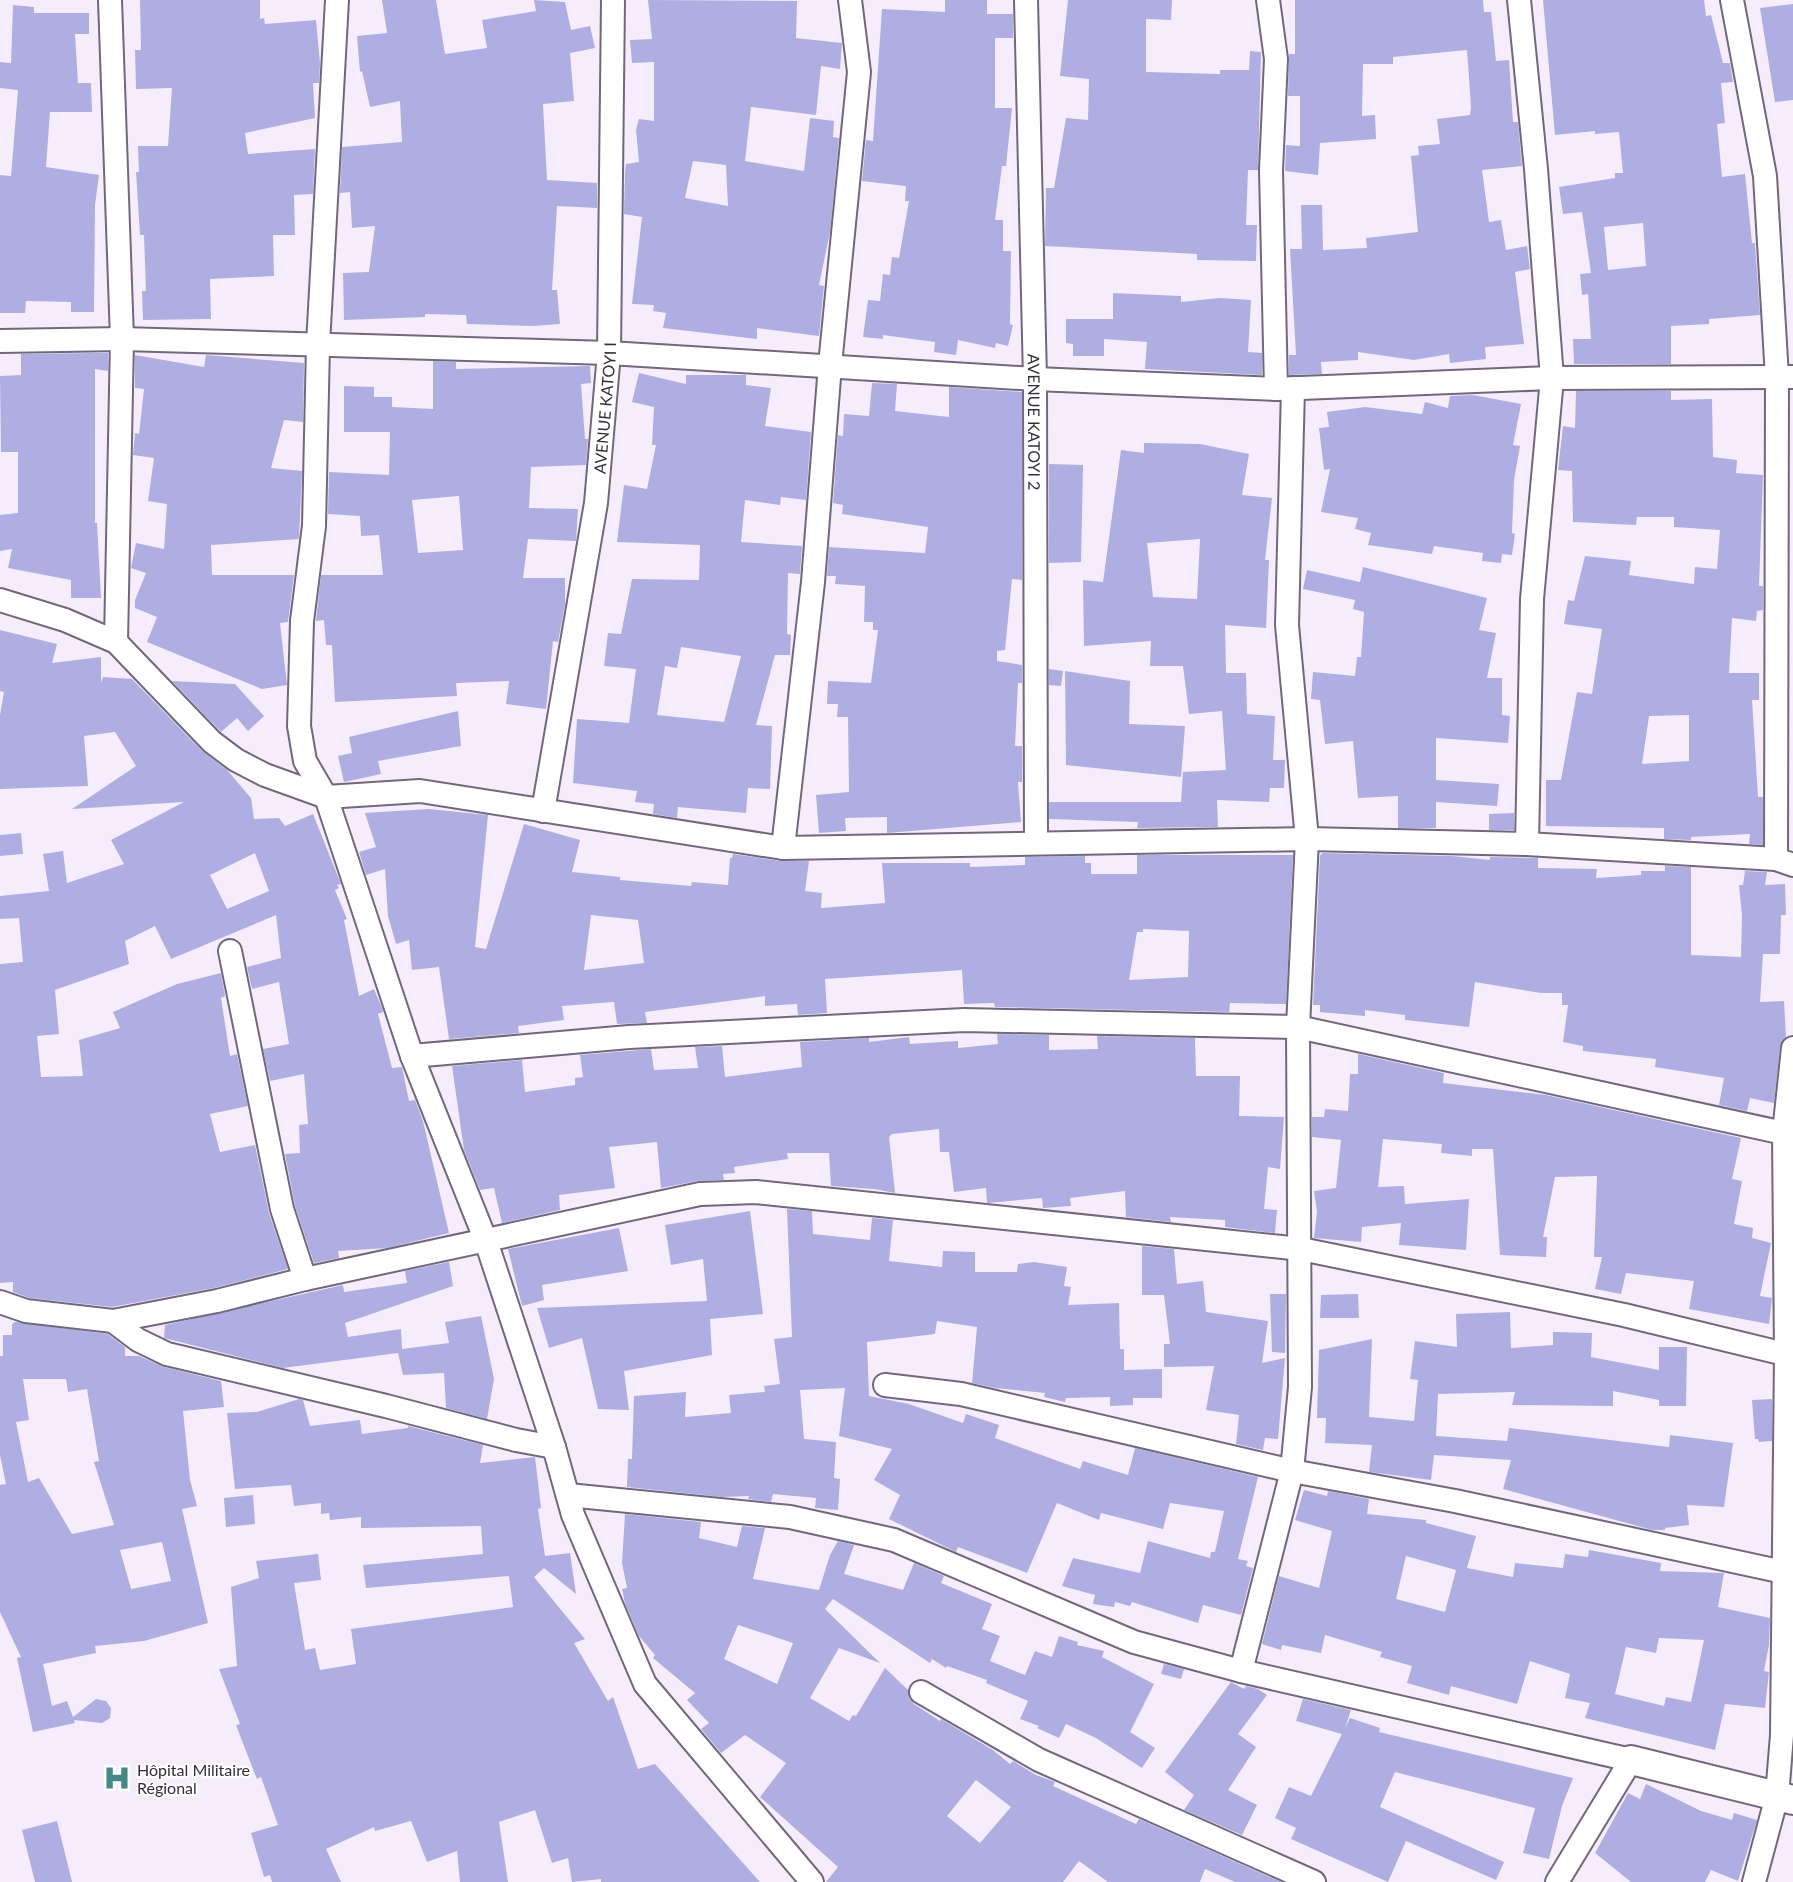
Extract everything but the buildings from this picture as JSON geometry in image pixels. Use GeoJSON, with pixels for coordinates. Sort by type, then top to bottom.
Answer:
{"type":"FeatureCollection","features":[{"type":"Feature","properties":{"kind":"street"},"geometry":{"type":"LineString","coordinates":[[110,0],[122,339],[116,642]]}},
{"type":"Feature","properties":{"kind":"street"},"geometry":{"type":"LineString","coordinates":[[337,0],[318,345],[314,526],[302,621],[299,726],[304,761],[326,797],[412,1056],[486,1241],[555,1447],[573,1515],[650,1691],[812,1882]]}},
{"type":"Feature","properties":{"kind":"street","name":"AVENUE KATOYI I"},"geometry":{"type":"LineString","coordinates":[[543,811],[596,503],[609,353],[612,0]]}},
{"type":"Feature","properties":{"kind":"street"},"geometry":{"type":"LineString","coordinates":[[783,848],[813,582],[830,365],[859,72],[850,0]]}},
{"type":"Feature","properties":{"kind":"street","name":"AVENUE KATOYI 2"},"geometry":{"type":"LineString","coordinates":[[1026,0],[1035,379],[1036,842]]}},
{"type":"Feature","properties":{"kind":"street"},"geometry":{"type":"LineString","coordinates":[[1241,1671],[1292,1471],[1300,1387],[1298,1027],[1307,839],[1287,625],[1284,388],[1271,170],[1276,59],[1268,0]]}},
{"type":"Feature","properties":{"kind":"street"},"geometry":{"type":"LineString","coordinates":[[1519,0],[1536,170],[1552,378],[1532,599],[1527,844]]}},
{"type":"Feature","properties":{"kind":"street"},"geometry":{"type":"LineString","coordinates":[[0,600],[65,620],[116,642],[212,742],[228,754],[265,775],[326,797],[420,791],[783,848],[1307,839],[1527,844],[1784,862],[1785,377],[1765,176],[1732,0]]}},
{"type":"Feature","properties":{"kind":"street"},"geometry":{"type":"LineString","coordinates":[[0,340],[122,339],[609,353],[1035,379],[1284,388],[1552,378],[1785,377]]}},
{"type":"Feature","properties":{"kind":"street"},"geometry":{"type":"LineString","coordinates":[[230,951],[282,1209],[305,1279]]}},
{"type":"Feature","properties":{"kind":"street"},"geometry":{"type":"LineString","coordinates":[[412,1056],[629,1037],[964,1020],[1298,1027],[1788,1134]]}},
{"type":"Feature","properties":{"kind":"street"},"geometry":{"type":"LineString","coordinates":[[1754,1882],[1785,1798],[1783,1723],[1788,1573],[1788,1134],[1793,1048]]}},
{"type":"Feature","properties":{"kind":"street"},"geometry":{"type":"LineString","coordinates":[[0,1302],[27,1311],[114,1321],[217,1301],[305,1279],[700,1194],[756,1192],[1301,1249],[1624,1316],[1789,1356]]}},
{"type":"Feature","properties":{"kind":"street"},"geometry":{"type":"LineString","coordinates":[[114,1321],[151,1348],[167,1354],[386,1406],[516,1440],[555,1447]]}},
{"type":"Feature","properties":{"kind":"street"},"geometry":{"type":"LineString","coordinates":[[885,1385],[961,1394],[1292,1471],[1455,1501],[1788,1573]]}},
{"type":"Feature","properties":{"kind":"street"},"geometry":{"type":"LineString","coordinates":[[568,1495],[790,1517],[894,1540],[1134,1642],[1241,1671],[1631,1760],[1785,1798]]}},
{"type":"Feature","properties":{"kind":"street"},"geometry":{"type":"LineString","coordinates":[[921,1692],[1039,1760],[1314,1882]]}},
{"type":"Feature","properties":{"kind":"street"},"geometry":{"type":"LineString","coordinates":[[1557,1882],[1631,1760]]}},
{"type":"Feature","properties":{"kind":"place","name":"Hôpital Militaire Régional"},"geometry":{"type":"Point","coordinates":[117,1778]}}]}
